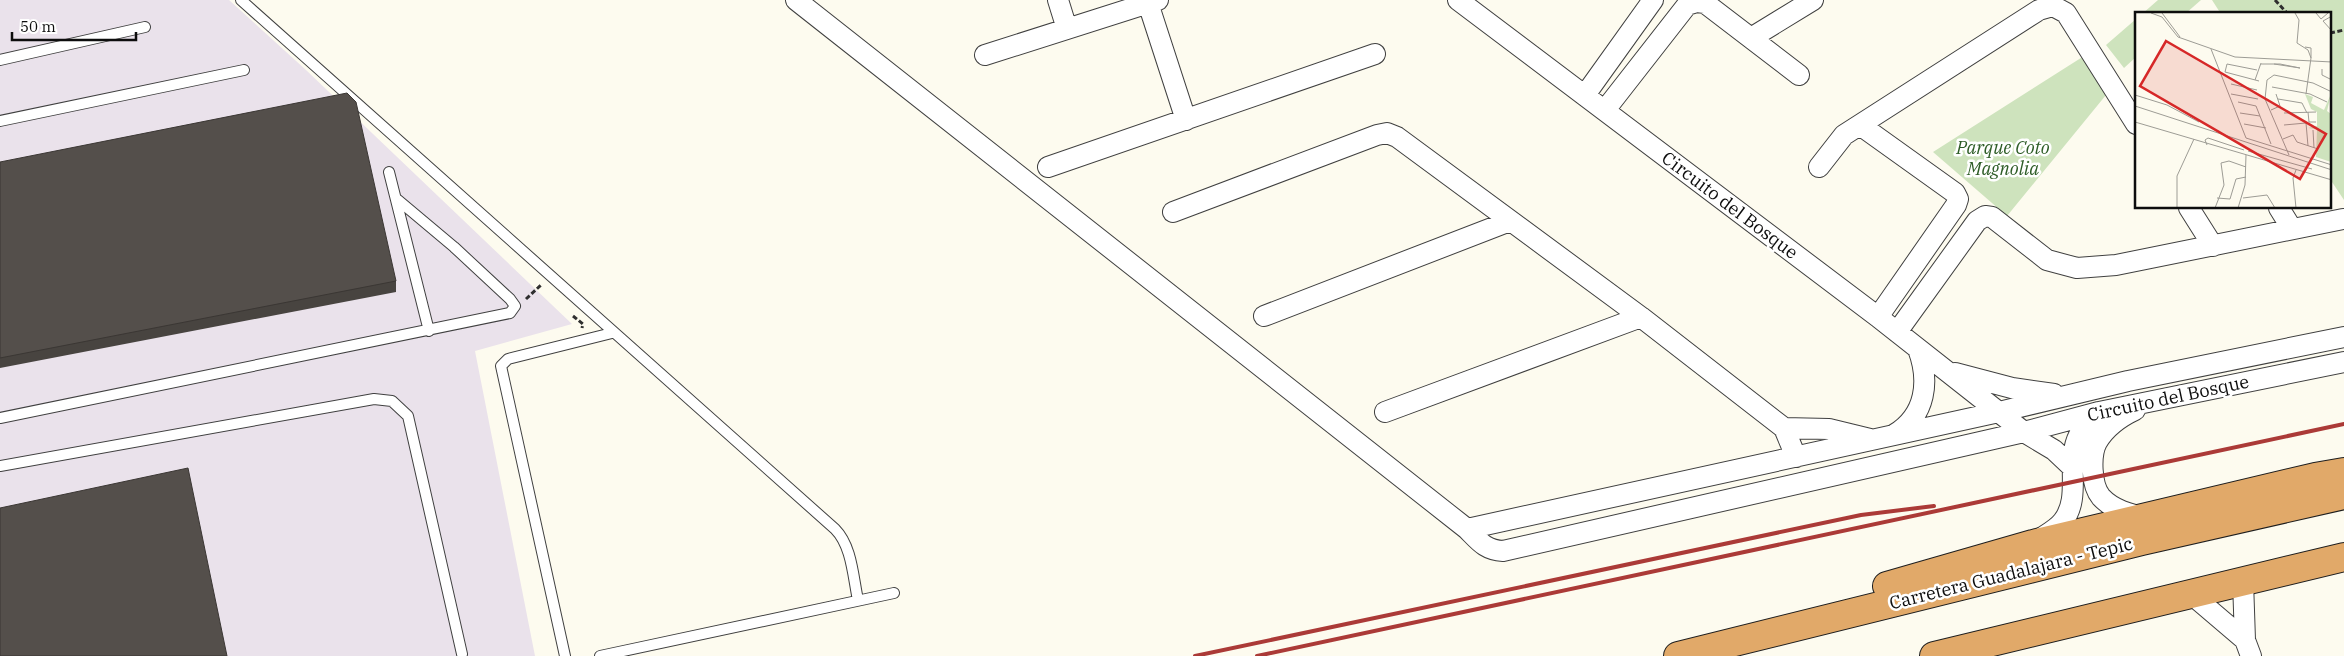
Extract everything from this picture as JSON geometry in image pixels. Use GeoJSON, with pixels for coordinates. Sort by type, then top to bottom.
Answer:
{"type":"FeatureCollection","features":[{"type":"Feature","properties":{"kind":"highway"},"geometry":{"type":"LineString","coordinates":[[1705,648],[1816,606],[2033,544],[2315,477],[2344,472]]}},
{"type":"Feature","properties":{"kind":"highway","name":"Carretera Guadalajara - Tepic"},"geometry":{"type":"LineString","coordinates":[[1678,656],[2142,541],[2344,495]]}},
{"type":"Feature","properties":{"kind":"highway"},"geometry":{"type":"LineString","coordinates":[[1934,656],[2344,557]]}},
{"type":"Feature","properties":{"kind":"street"},"geometry":{"type":"LineString","coordinates":[[796,0],[1467,529],[1485,547],[1503,551],[2024,432],[2054,450],[2072,467]]}},
{"type":"Feature","properties":{"kind":"street"},"geometry":{"type":"LineString","coordinates":[[1058,0],[1067,29]]}},
{"type":"Feature","properties":{"kind":"street","name":"Circuito del Bosque"},"geometry":{"type":"LineString","coordinates":[[1458,0],[1878,317],[2024,432],[2099,412],[2344,362]]}},
{"type":"Feature","properties":{"kind":"street"},"geometry":{"type":"LineString","coordinates":[[1584,95],[1653,0]]}},
{"type":"Feature","properties":{"kind":"street"},"geometry":{"type":"LineString","coordinates":[[1752,38],[1813,0]]}},
{"type":"Feature","properties":{"kind":"street"},"geometry":{"type":"LineString","coordinates":[[985,56],[1153,2],[1186,120]]}},
{"type":"Feature","properties":{"kind":"street"},"geometry":{"type":"LineString","coordinates":[[1605,110],[1687,5],[1697,2],[1705,3],[1799,75]]}},
{"type":"Feature","properties":{"kind":"street"},"geometry":{"type":"LineString","coordinates":[[1819,167],[1844,135],[2039,10],[2054,6],[2066,13],[2135,122]]}},
{"type":"Feature","properties":{"kind":"street"},"geometry":{"type":"LineString","coordinates":[[1048,168],[1375,54]]}},
{"type":"Feature","properties":{"kind":"street"},"geometry":{"type":"LineString","coordinates":[[1860,125],[1956,193],[1958,198],[1956,205],[1878,317]]}},
{"type":"Feature","properties":{"kind":"street"},"geometry":{"type":"LineString","coordinates":[[1173,212],[1377,134],[1387,133],[1397,137],[1641,317],[1784,428],[1796,457]]}},
{"type":"Feature","properties":{"kind":"street"},"geometry":{"type":"LineString","coordinates":[[2190,209],[2213,246]]}},
{"type":"Feature","properties":{"kind":"street"},"geometry":{"type":"LineString","coordinates":[[2280,209],[2292,229]]}},
{"type":"Feature","properties":{"kind":"street"},"geometry":{"type":"LineString","coordinates":[[1897,332],[1977,221],[1985,216],[1992,218],[2047,260],[2077,268],[2116,265],[2342,219]]}},
{"type":"Feature","properties":{"kind":"street"},"geometry":{"type":"LineString","coordinates":[[1264,316],[1510,221]]}},
{"type":"Feature","properties":{"kind":"street"},"geometry":{"type":"LineString","coordinates":[[1385,412],[1641,317]]}},
{"type":"Feature","properties":{"kind":"street","name":"Circuito del Bosque"},"geometry":{"type":"LineString","coordinates":[[1999,412],[2171,372],[2344,337]]}},
{"type":"Feature","properties":{"kind":"street"},"geometry":{"type":"LineString","coordinates":[[1784,428],[1829,429],[1883,438],[1906,427],[1916,414],[1923,398],[1926,381],[1924,365],[1918,349]]}},
{"type":"Feature","properties":{"kind":"street"},"geometry":{"type":"LineString","coordinates":[[1944,369],[2012,388],[2046,395],[2076,393]]}},
{"type":"Feature","properties":{"kind":"street"},"geometry":{"type":"LineString","coordinates":[[2033,544],[2059,525],[2070,508],[2073,453],[2079,435],[2099,412],[2132,390],[2171,372]]}},
{"type":"Feature","properties":{"kind":"street"},"geometry":{"type":"LineString","coordinates":[[2154,400],[2122,416],[2105,430],[2092,455],[2092,469],[2100,496],[2115,507],[2128,513],[2156,516]]}},
{"type":"Feature","properties":{"kind":"street"},"geometry":{"type":"LineString","coordinates":[[1467,529],[1999,412]]}},
{"type":"Feature","properties":{"kind":"street"},"geometry":{"type":"LineString","coordinates":[[2242,581],[2248,648]]}},
{"type":"Feature","properties":{"kind":"street"},"geometry":{"type":"LineString","coordinates":[[2191,594],[2248,648]]}},
{"type":"Feature","properties":{"kind":"lane"},"geometry":{"type":"LineString","coordinates":[[241,0],[612,333],[842,536],[847,549],[858,600]]}},
{"type":"Feature","properties":{"kind":"lane"},"geometry":{"type":"LineString","coordinates":[[0,60],[145,27]]}},
{"type":"Feature","properties":{"kind":"lane"},"geometry":{"type":"LineString","coordinates":[[0,121],[244,70]]}},
{"type":"Feature","properties":{"kind":"lane"},"geometry":{"type":"LineString","coordinates":[[389,172],[398,200],[429,331]]}},
{"type":"Feature","properties":{"kind":"lane"},"geometry":{"type":"LineString","coordinates":[[0,418],[510,313],[515,306],[454,247],[398,200]]}},
{"type":"Feature","properties":{"kind":"lane"},"geometry":{"type":"LineString","coordinates":[[565,656],[500,366],[508,359],[612,333]]}},
{"type":"Feature","properties":{"kind":"lane"},"geometry":{"type":"LineString","coordinates":[[0,466],[374,399],[392,401],[408,416],[462,654]]}},
{"type":"Feature","properties":{"kind":"lane"},"geometry":{"type":"LineString","coordinates":[[600,656],[894,593]]}},
{"type":"Feature","properties":{"kind":"path"},"geometry":{"type":"LineString","coordinates":[[2275,0],[2286,12]]}},
{"type":"Feature","properties":{"kind":"path"},"geometry":{"type":"LineString","coordinates":[[515,306],[525,300],[549,276]]}},
{"type":"Feature","properties":{"kind":"path"},"geometry":{"type":"LineString","coordinates":[[535,280],[547,292]]}},
{"type":"Feature","properties":{"kind":"path"},"geometry":{"type":"LineString","coordinates":[[568,312],[583,324],[582,331],[575,332]]}},
{"type":"Feature","properties":{"kind":"shaded area"},"geometry":{"type":"Polygon","coordinates":[[[0,0],[229,0],[306,70],[572,324],[475,351],[535,656],[0,656],[0,0]]]}},
{"type":"Feature","properties":{"kind":"green space"},"geometry":{"type":"Polygon","coordinates":[[[2158,0],[2201,0],[2187,12],[2144,12],[2158,0]]]}},
{"type":"Feature","properties":{"kind":"green space"},"geometry":{"type":"Polygon","coordinates":[[[2212,0],[2344,0],[2344,200],[2332,182],[2332,12],[2220,12],[2212,0]]]}},
{"type":"Feature","properties":{"kind":"green space"},"geometry":{"type":"Polygon","coordinates":[[[2135,20],[2135,58],[2124,68],[2106,45],[2135,20]]]}},
{"type":"Feature","properties":{"kind":"green space","name":"Parque Coto Magnolia"},"geometry":{"type":"Polygon","coordinates":[[[2084,56],[2106,95],[2007,216],[1933,152],[2084,56]]]}},
{"type":"Feature","properties":{"kind":"building"},"geometry":{"type":"Polygon","coordinates":[[[347,93],[356,102],[396,281],[0,358],[0,162],[347,93]]]}},
{"type":"Feature","properties":{"kind":"building"},"geometry":{"type":"Polygon","coordinates":[[[188,468],[227,656],[0,656],[0,508],[188,468]]]}},
{"type":"Feature","properties":{"kind":"railway"},"geometry":{"type":"LineString","coordinates":[[1257,656],[2344,424]]}},
{"type":"Feature","properties":{"kind":"railway"},"geometry":{"type":"LineString","coordinates":[[1195,656],[1861,515],[1934,506]]}}]}
